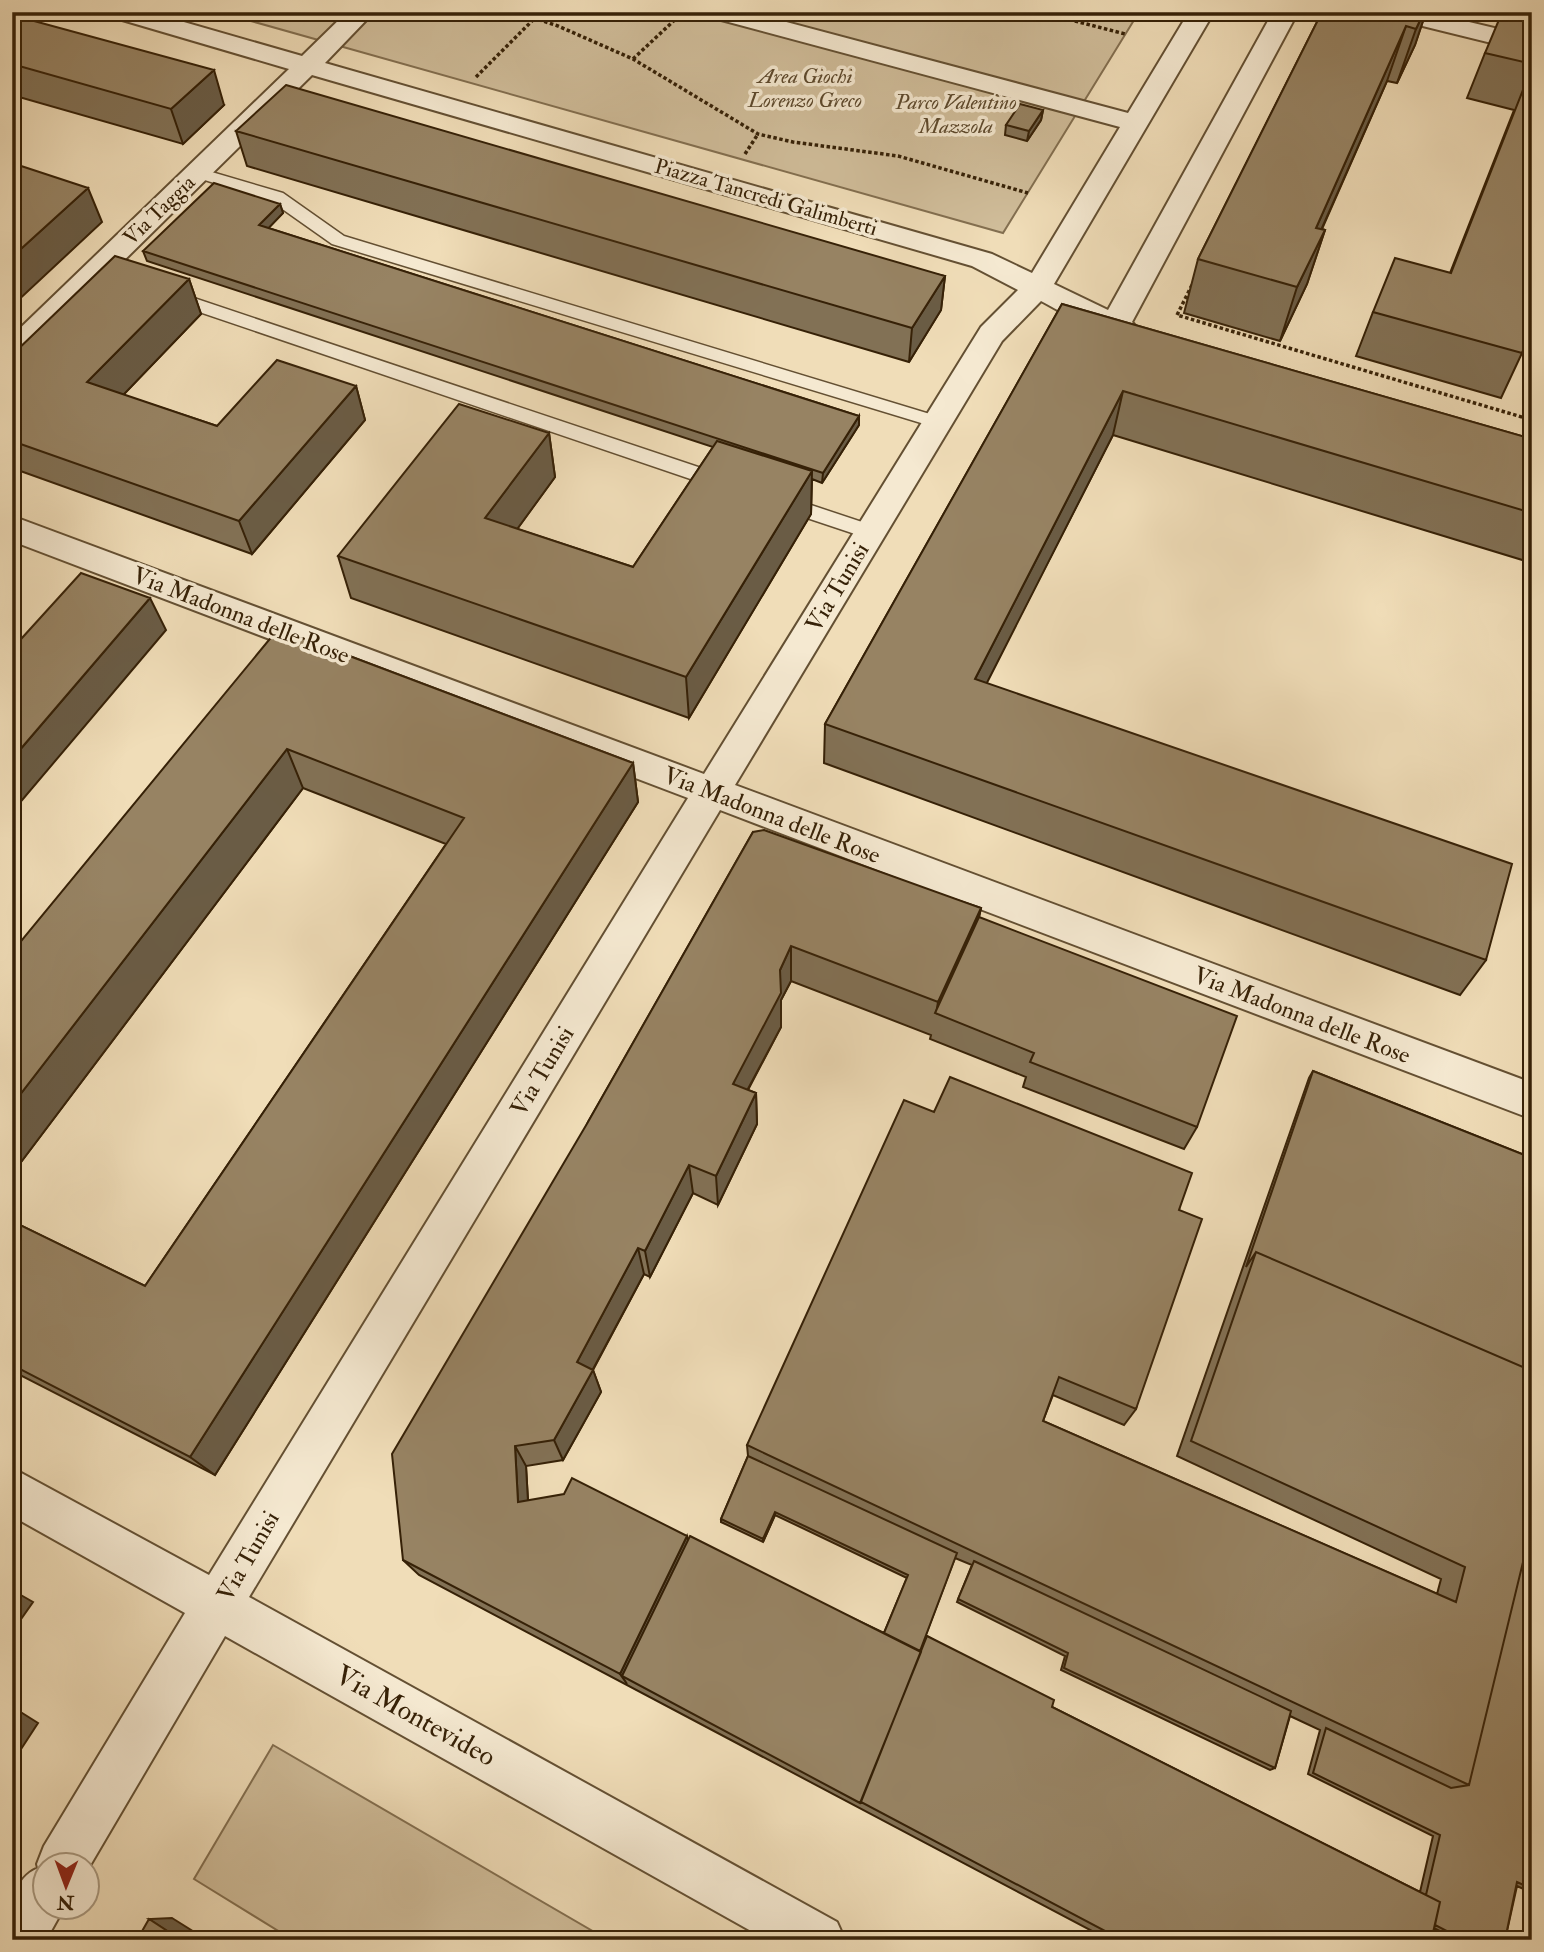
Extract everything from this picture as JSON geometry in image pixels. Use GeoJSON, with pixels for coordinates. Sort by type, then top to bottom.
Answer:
{"type":"FeatureCollection","features":[{"type":"Feature","properties":{"kind":"street","name":"Piazza Tancredi Galimberti"},"geometry":{"type":"LineString","coordinates":[[121,12],[982,260],[1114,327],[1149,338]]}},
{"type":"Feature","properties":{"kind":"street"},"geometry":{"type":"LineString","coordinates":[[306,67],[362,12]]}},
{"type":"Feature","properties":{"kind":"street"},"geometry":{"type":"LineString","coordinates":[[719,12],[1136,124]]}},
{"type":"Feature","properties":{"kind":"street"},"geometry":{"type":"LineString","coordinates":[[1037,288],[1202,12]]}},
{"type":"Feature","properties":{"kind":"street"},"geometry":{"type":"LineString","coordinates":[[1114,327],[1286,12]]}},
{"type":"Feature","properties":{"kind":"street"},"geometry":{"type":"LineString","coordinates":[[1395,12],[1532,45]]}},
{"type":"Feature","properties":{"kind":"street","name":"Via Taggia"},"geometry":{"type":"LineString","coordinates":[[12,353],[104,273],[198,173],[306,67]]}},
{"type":"Feature","properties":{"kind":"street","name":"Via Tunisi"},"geometry":{"type":"LineString","coordinates":[[70,1850],[310,1450],[991,334],[1037,288]]}},
{"type":"Feature","properties":{"kind":"street","name":"Via Madonna delle Rose"},"geometry":{"type":"LineString","coordinates":[[12,528],[1532,1101]]}},
{"type":"Feature","properties":{"kind":"street","name":"Via Montevideo"},"geometry":{"type":"LineString","coordinates":[[12,1491],[819,1940]]}},
{"type":"Feature","properties":{"kind":"street"},"geometry":{"type":"LineString","coordinates":[[16,1940],[32,1914]]}},
{"type":"Feature","properties":{"kind":"lane"},"geometry":{"type":"LineString","coordinates":[[198,173],[277,197],[338,240],[937,422]]}},
{"type":"Feature","properties":{"kind":"lane"},"geometry":{"type":"LineString","coordinates":[[149,289],[739,488]]}},
{"type":"Feature","properties":{"kind":"lane"},"geometry":{"type":"LineString","coordinates":[[765,497],[870,532]]}},
{"type":"Feature","properties":{"kind":"path"},"geometry":{"type":"LineString","coordinates":[[461,12],[534,18],[634,59],[758,134],[793,142],[898,156],[1028,193]]}},
{"type":"Feature","properties":{"kind":"path"},"geometry":{"type":"LineString","coordinates":[[634,59],[682,12]]}},
{"type":"Feature","properties":{"kind":"path"},"geometry":{"type":"LineString","coordinates":[[1040,12],[1125,34]]}},
{"type":"Feature","properties":{"kind":"path"},"geometry":{"type":"LineString","coordinates":[[470,83],[534,18]]}},
{"type":"Feature","properties":{"kind":"path"},"geometry":{"type":"LineString","coordinates":[[741,160],[758,134]]}},
{"type":"Feature","properties":{"kind":"path"},"geometry":{"type":"LineString","coordinates":[[1196,278],[1177,315],[1532,420]]}},
{"type":"Feature","properties":{"kind":"green space","name":"Parco Valentino Mazzola"},"geometry":{"type":"Polygon","coordinates":[[[219,12],[1139,12],[1003,233],[219,12]]]}},
{"type":"Feature","properties":{"kind":"green space"},"geometry":{"type":"Polygon","coordinates":[[[273,1745],[608,1940],[293,1940],[194,1879],[273,1745]]]}},
{"type":"Feature","properties":{"kind":"building"},"geometry":{"type":"Polygon","coordinates":[[[1322,12],[1424,12],[1416,29],[1406,26],[1316,228],[1325,230],[1297,287],[1198,259],[1322,12]]]}},
{"type":"Feature","properties":{"kind":"building"},"geometry":{"type":"Polygon","coordinates":[[[12,15],[214,70],[171,109],[12,64],[12,15]]]}},
{"type":"Feature","properties":{"kind":"building"},"geometry":{"type":"Polygon","coordinates":[[[1501,15],[1532,22],[1532,64],[1485,53],[1501,15]]]}},
{"type":"Feature","properties":{"kind":"building"},"geometry":{"type":"Polygon","coordinates":[[[1532,67],[1532,327],[1522,353],[1373,312],[1395,258],[1451,273],[1532,67]]]}},
{"type":"Feature","properties":{"kind":"building"},"geometry":{"type":"Polygon","coordinates":[[[286,85],[945,276],[912,328],[236,131],[286,85]]]}},
{"type":"Feature","properties":{"kind":"building"},"geometry":{"type":"Polygon","coordinates":[[[1020,104],[1043,110],[1029,131],[1006,125],[1020,104]]]}},
{"type":"Feature","properties":{"kind":"building"},"geometry":{"type":"Polygon","coordinates":[[[12,163],[88,188],[12,257],[12,163]]]}},
{"type":"Feature","properties":{"kind":"building"},"geometry":{"type":"Polygon","coordinates":[[[214,183],[280,204],[259,225],[859,416],[823,473],[143,251],[214,183]]]}},
{"type":"Feature","properties":{"kind":"building"},"geometry":{"type":"Polygon","coordinates":[[[115,256],[189,279],[87,382],[217,426],[277,360],[356,386],[239,521],[12,441],[12,355],[115,256]]]}},
{"type":"Feature","properties":{"kind":"building"},"geometry":{"type":"Polygon","coordinates":[[[1062,304],[1532,439],[1532,513],[1123,391],[975,679],[1512,864],[1486,960],[825,724],[1062,304]]]}},
{"type":"Feature","properties":{"kind":"building"},"geometry":{"type":"Polygon","coordinates":[[[459,404],[549,433],[485,518],[633,567],[717,441],[812,471],[686,677],[338,556],[459,404]]]}},
{"type":"Feature","properties":{"kind":"building"},"geometry":{"type":"Polygon","coordinates":[[[81,573],[150,598],[12,759],[12,649],[81,573]]]}},
{"type":"Feature","properties":{"kind":"building"},"geometry":{"type":"Polygon","coordinates":[[[278,629],[633,763],[190,1457],[12,1365],[12,1221],[145,1286],[464,818],[287,749],[12,1105],[12,952],[278,629]]]}},
{"type":"Feature","properties":{"kind":"building"},"geometry":{"type":"Polygon","coordinates":[[[764,830],[981,908],[938,1002],[791,946],[780,970],[781,993],[733,1084],[756,1093],[716,1176],[689,1165],[645,1251],[638,1248],[577,1362],[593,1370],[554,1440],[515,1446],[518,1502],[564,1494],[572,1478],[687,1536],[620,1674],[403,1560],[392,1454],[588,1122],[753,832],[764,830]]]}},
{"type":"Feature","properties":{"kind":"building"},"geometry":{"type":"Polygon","coordinates":[[[979,917],[1237,1016],[1197,1127],[1030,1062],[1034,1053],[935,1013],[979,917]]]}},
{"type":"Feature","properties":{"kind":"building"},"geometry":{"type":"Polygon","coordinates":[[[1313,1071],[1532,1158],[1532,1371],[1256,1252],[1246,1267],[1313,1071]]]}},
{"type":"Feature","properties":{"kind":"building"},"geometry":{"type":"Polygon","coordinates":[[[950,1077],[1192,1173],[1179,1210],[1202,1219],[1136,1409],[1059,1377],[1043,1421],[1456,1602],[1465,1567],[1191,1441],[1256,1252],[1532,1371],[1532,1525],[1469,1785],[747,1445],[904,1100],[934,1112],[950,1077]]]}},
{"type":"Feature","properties":{"kind":"building"},"geometry":{"type":"Polygon","coordinates":[[[748,1456],[957,1553],[920,1651],[884,1633],[908,1575],[775,1512],[763,1539],[721,1519],[748,1456]]]}},
{"type":"Feature","properties":{"kind":"building"},"geometry":{"type":"Polygon","coordinates":[[[1532,1525],[1532,1889],[1517,1882],[1505,1940],[1464,1940],[1435,1925],[1440,1902],[1426,1895],[1440,1835],[1313,1773],[1326,1728],[1451,1788],[1469,1785],[1532,1525]]]}},
{"type":"Feature","properties":{"kind":"building"},"geometry":{"type":"Polygon","coordinates":[[[690,1536],[921,1652],[860,1803],[622,1676],[690,1536]]]}},
{"type":"Feature","properties":{"kind":"building"},"geometry":{"type":"Polygon","coordinates":[[[974,1561],[1291,1711],[1275,1768],[1064,1668],[1068,1653],[958,1599],[974,1561]]]}},
{"type":"Feature","properties":{"kind":"building"},"geometry":{"type":"Polygon","coordinates":[[[927,1636],[1054,1700],[1052,1707],[1440,1902],[1432,1937],[1438,1940],[1122,1940],[861,1802],[927,1636]]]}},
{"type":"Feature","properties":{"kind":"building"},"geometry":{"type":"Polygon","coordinates":[[[149,1919],[181,1940],[137,1940],[149,1919]]]}},
{"type":"Feature","properties":{"kind":"park label","name":"Area Giochi Lorenzo Greco"},"geometry":{"type":"Point","coordinates":[805,88]}}]}
